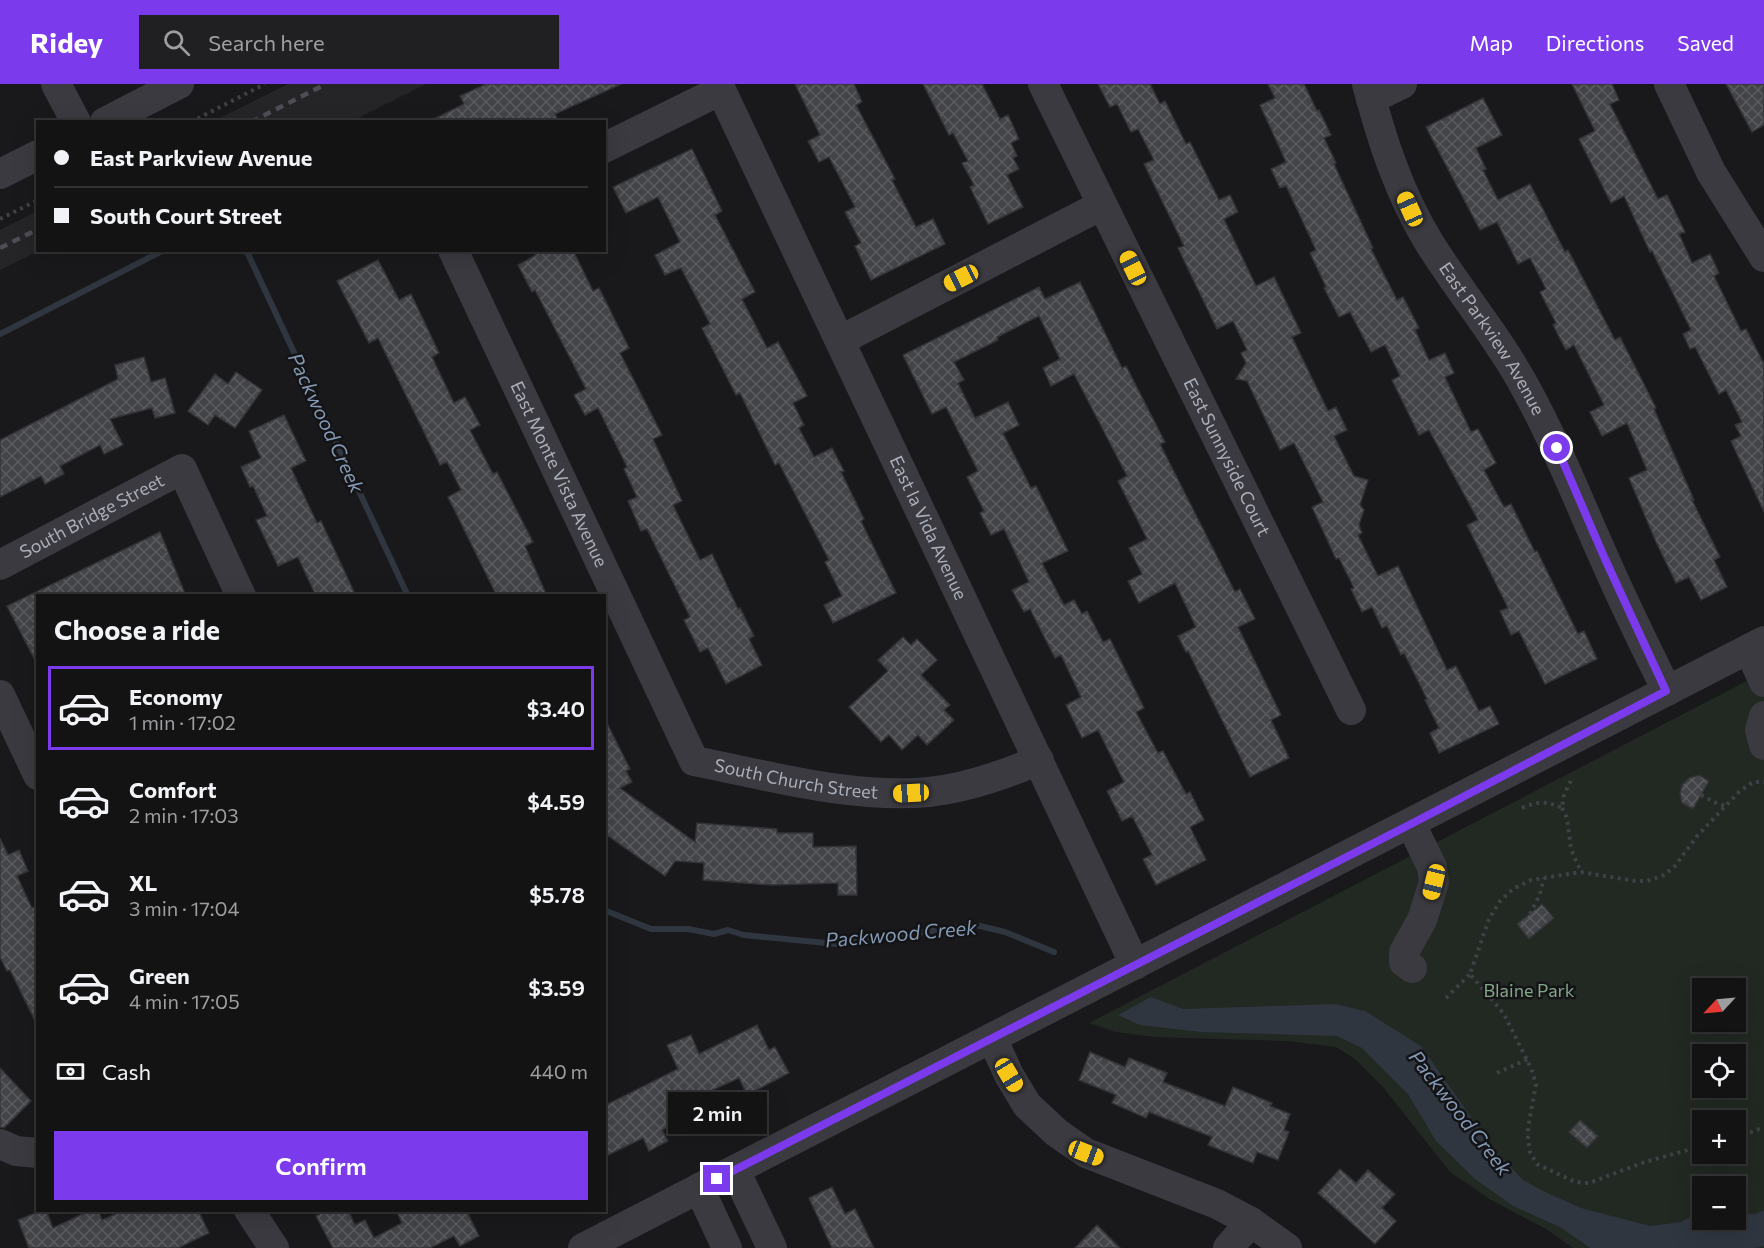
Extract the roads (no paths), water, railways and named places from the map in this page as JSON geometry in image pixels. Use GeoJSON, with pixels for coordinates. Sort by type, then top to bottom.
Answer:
{"type":"FeatureCollection","features":[{"type":"Feature","properties":{"kind":"street"},"geometry":{"type":"LineString","coordinates":[[56,84],[74,120]]}},
{"type":"Feature","properties":{"kind":"street"},"geometry":{"type":"LineString","coordinates":[[109,120],[179,84]]}},
{"type":"Feature","properties":{"kind":"street","name":"East Sunnyside Court"},"geometry":{"type":"LineString","coordinates":[[1043,84],[1351,710]]}},
{"type":"Feature","properties":{"kind":"street"},"geometry":{"type":"LineString","coordinates":[[1369,91],[1402,84]]}},
{"type":"Feature","properties":{"kind":"street"},"geometry":{"type":"LineString","coordinates":[[1670,84],[1711,172],[1764,257]]}},
{"type":"Feature","properties":{"kind":"street","name":"East la Vida Avenue"},"geometry":{"type":"LineString","coordinates":[[606,147],[721,90],[1135,965]]}},
{"type":"Feature","properties":{"kind":"street","name":"East Parkview Avenue"},"geometry":{"type":"LineString","coordinates":[[1369,91],[1394,172],[1410,209],[1430,244],[1524,384],[1547,426],[1666,691]]}},
{"type":"Feature","properties":{"kind":"street"},"geometry":{"type":"LineString","coordinates":[[0,174],[36,156]]}},
{"type":"Feature","properties":{"kind":"street"},"geometry":{"type":"LineString","coordinates":[[841,340],[1102,205]]}},
{"type":"Feature","properties":{"kind":"street","name":"East Monte Vista Avenue"},"geometry":{"type":"LineString","coordinates":[[454,252],[694,761]]}},
{"type":"Feature","properties":{"kind":"street","name":"South Bridge Street"},"geometry":{"type":"LineString","coordinates":[[0,565],[182,469],[240,594]]}},
{"type":"Feature","properties":{"kind":"street"},"geometry":{"type":"LineString","coordinates":[[583,1248],[1756,645],[1764,682]]}},
{"type":"Feature","properties":{"kind":"street"},"geometry":{"type":"LineString","coordinates":[[0,695],[36,771]]}},
{"type":"Feature","properties":{"kind":"street"},"geometry":{"type":"LineString","coordinates":[[1764,716],[1760,730],[1764,745]]}},
{"type":"Feature","properties":{"kind":"street","name":"South Church Street"},"geometry":{"type":"LineString","coordinates":[[694,761],[837,789],[891,794],[931,792],[975,783],[1011,772],[1039,760]]}},
{"type":"Feature","properties":{"kind":"street"},"geometry":{"type":"LineString","coordinates":[[1411,824],[1432,867],[1434,882],[1422,920],[1404,952],[1404,962],[1412,968]]}},
{"type":"Feature","properties":{"kind":"street"},"geometry":{"type":"LineString","coordinates":[[992,1038],[1009,1075],[1027,1105],[1076,1147],[1086,1153],[1217,1204],[1251,1222],[1287,1248]]}},
{"type":"Feature","properties":{"kind":"street"},"geometry":{"type":"LineString","coordinates":[[0,1144],[16,1151],[36,1153]]}},
{"type":"Feature","properties":{"kind":"street"},"geometry":{"type":"LineString","coordinates":[[735,1170],[772,1248]]}},
{"type":"Feature","properties":{"kind":"street"},"geometry":{"type":"LineString","coordinates":[[699,1188],[727,1248]]}},
{"type":"Feature","properties":{"kind":"street"},"geometry":{"type":"LineString","coordinates":[[250,1212],[274,1248]]}},
{"type":"Feature","properties":{"kind":"street"},"geometry":{"type":"LineString","coordinates":[[1228,1248],[1251,1222]]}},
{"type":"Feature","properties":{"kind":"water"},"geometry":{"type":"Polygon","coordinates":[[[1151,997],[1183,1009],[1335,1004],[1365,1011],[1421,1046],[1495,1151],[1523,1180],[1581,1208],[1650,1226],[1681,1222],[1692,1216],[1692,1230],[1746,1230],[1746,1214],[1755,1214],[1764,1210],[1764,1246],[1754,1248],[1590,1248],[1562,1228],[1513,1206],[1475,1179],[1436,1141],[1408,1094],[1362,1048],[1337,1036],[1201,1032],[1140,1025],[1118,1015],[1151,997]]]}},
{"type":"Feature","properties":{"kind":"waterway","name":"Packwood Creek"},"geometry":{"type":"LineString","coordinates":[[0,334],[160,252]]}},
{"type":"Feature","properties":{"kind":"waterway","name":"Packwood Creek"},"geometry":{"type":"LineString","coordinates":[[246,252],[407,594]]}},
{"type":"Feature","properties":{"kind":"waterway","name":"Packwood Creek"},"geometry":{"type":"LineString","coordinates":[[606,911],[651,929],[688,929],[714,934],[728,930],[744,935],[836,944],[976,925],[1005,932],[1054,952]]}},
{"type":"Feature","properties":{"kind":"railway"},"geometry":{"type":"LineString","coordinates":[[255,120],[326,84]]}},
{"type":"Feature","properties":{"kind":"railway"},"geometry":{"type":"LineString","coordinates":[[0,248],[36,230]]}},
{"type":"Feature","properties":{"kind":"park label","name":"Blaine Park"},"geometry":{"type":"Point","coordinates":[1529,991]}}]}
